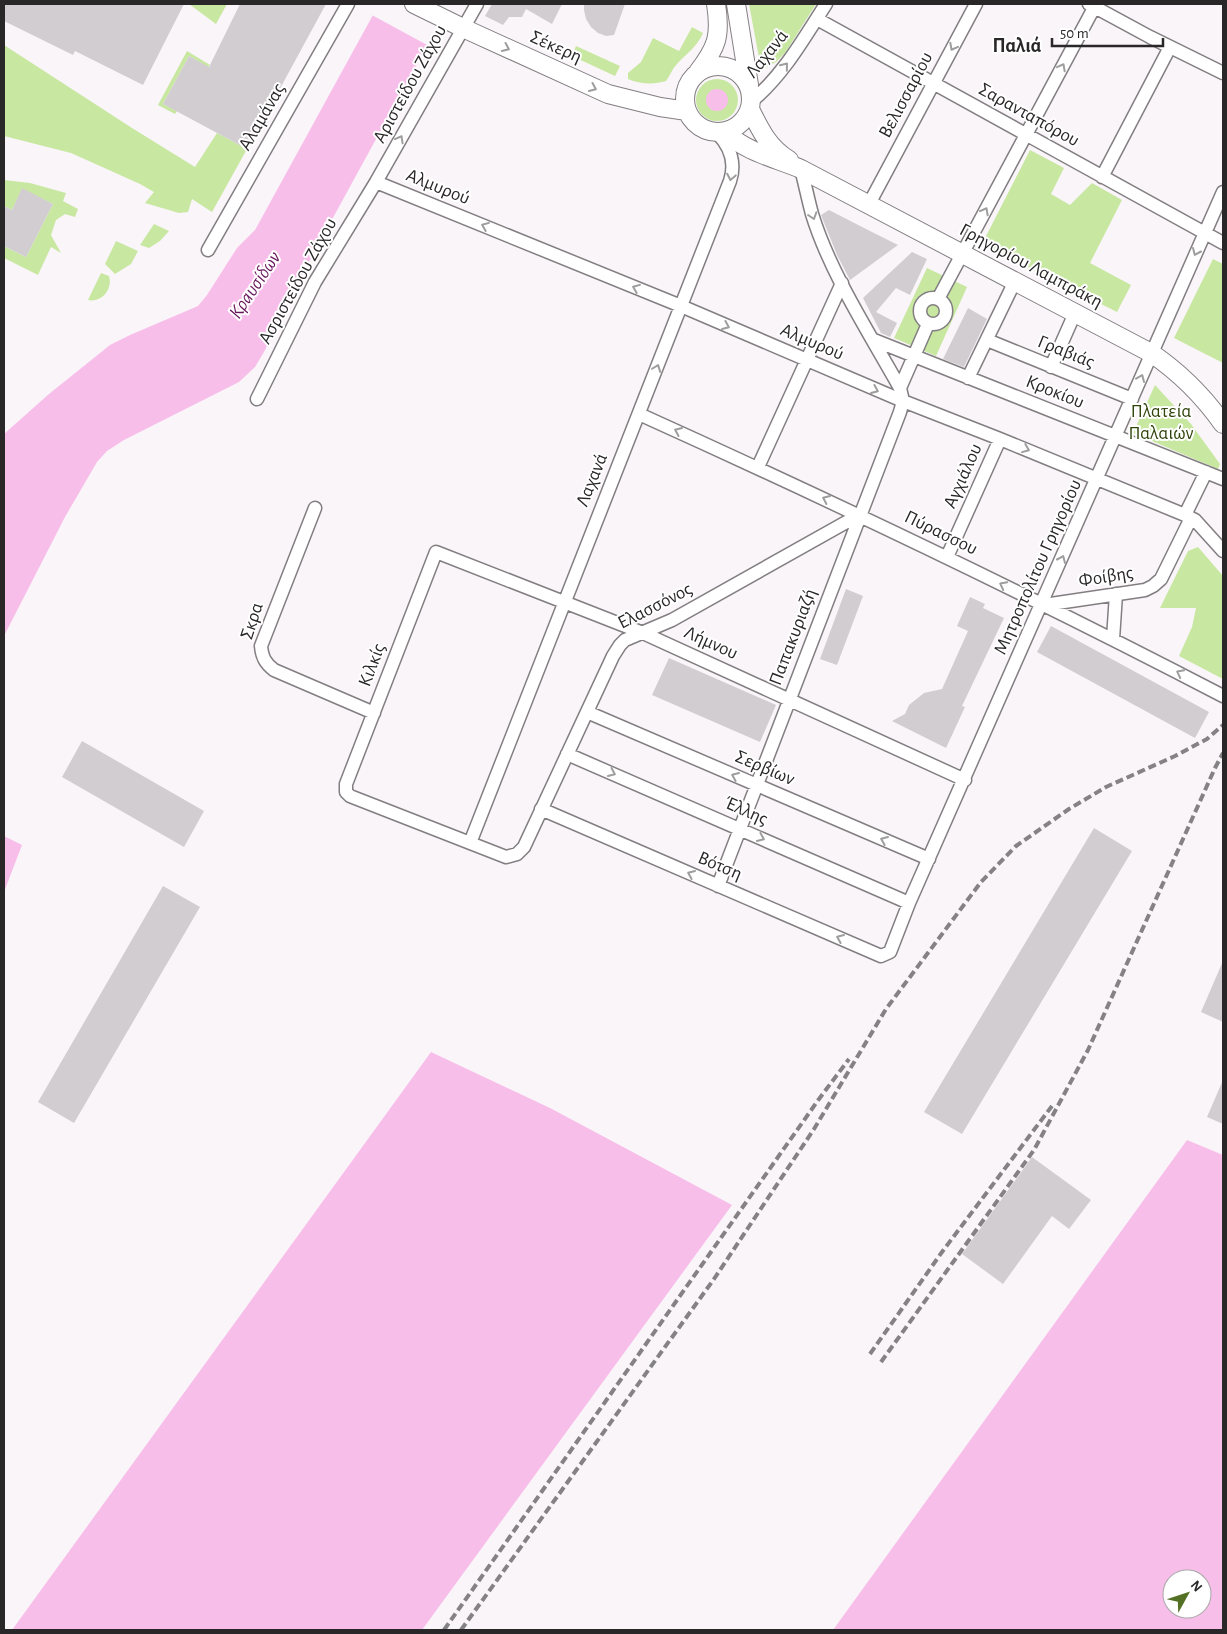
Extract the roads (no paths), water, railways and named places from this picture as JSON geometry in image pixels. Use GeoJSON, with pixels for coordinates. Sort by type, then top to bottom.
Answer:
{"type":"FeatureCollection","features":[{"type":"Feature","properties":{"kind":"main road","name":"Σέκερη"},"geometry":{"type":"LineString","coordinates":[[414,4],[608,94],[654,106],[687,111]]}},
{"type":"Feature","properties":{"kind":"main road"},"geometry":{"type":"LineString","coordinates":[[696,74],[708,67],[716,66],[727,67],[740,74],[751,99],[742,123],[737,128],[721,133],[709,132],[696,124],[687,111],[685,101],[686,91],[690,82],[712,52],[716,42],[718,17],[716,4]]}},
{"type":"Feature","properties":{"kind":"main road","name":"Γρηγορίου Λαμπράκη"},"geometry":{"type":"LineString","coordinates":[[736,4],[751,99],[763,135],[778,153],[801,169]]}},
{"type":"Feature","properties":{"kind":"main road","name":"Γρηγορίου Λαμπράκη"},"geometry":{"type":"LineString","coordinates":[[721,133],[749,149],[801,169],[1151,353],[1170,367],[1223,422]]}},
{"type":"Feature","properties":{"kind":"street","name":"Αλαμάνας"},"geometry":{"type":"LineString","coordinates":[[208,250],[348,4]]}},
{"type":"Feature","properties":{"kind":"street","name":"Αριστείδου Ζάχου"},"geometry":{"type":"LineString","coordinates":[[376,182],[458,26],[477,4]]}},
{"type":"Feature","properties":{"kind":"street","name":"Λαχανά"},"geometry":{"type":"LineString","coordinates":[[751,99],[772,81],[790,60],[826,4]]}},
{"type":"Feature","properties":{"kind":"street","name":"Βελισσαρίου"},"geometry":{"type":"LineString","coordinates":[[869,204],[976,4]]}},
{"type":"Feature","properties":{"kind":"street"},"geometry":{"type":"LineString","coordinates":[[938,299],[1093,5],[1170,47],[1223,73]]}},
{"type":"Feature","properties":{"kind":"street","name":"Σαρανταπόρου"},"geometry":{"type":"LineString","coordinates":[[816,19],[1223,243]]}},
{"type":"Feature","properties":{"kind":"street"},"geometry":{"type":"LineString","coordinates":[[1102,176],[1170,47]]}},
{"type":"Feature","properties":{"kind":"street","name":"Λαχανά"},"geometry":{"type":"LineString","coordinates":[[470,843],[732,176],[730,149],[721,133]]}},
{"type":"Feature","properties":{"kind":"street"},"geometry":{"type":"LineString","coordinates":[[801,169],[812,214],[824,246],[842,283],[900,388],[903,401]]}},
{"type":"Feature","properties":{"kind":"street","name":"Αλμυρού"},"geometry":{"type":"LineString","coordinates":[[376,182],[681,306],[903,401],[1098,478],[1188,516],[1223,551]]}},
{"type":"Feature","properties":{"kind":"street","name":"Ασριστείδου Ζάχου"},"geometry":{"type":"LineString","coordinates":[[257,400],[315,282],[376,182]]}},
{"type":"Feature","properties":{"kind":"street","name":"Μητροπολίτου Γρηγορίου"},"geometry":{"type":"LineString","coordinates":[[885,955],[890,952],[909,903],[1043,605],[1151,353],[1223,192]]}},
{"type":"Feature","properties":{"kind":"street"},"geometry":{"type":"LineString","coordinates":[[968,378],[1015,281]]}},
{"type":"Feature","properties":{"kind":"street"},"geometry":{"type":"LineString","coordinates":[[758,467],[842,283]]}},
{"type":"Feature","properties":{"kind":"street"},"geometry":{"type":"LineString","coordinates":[[927,299],[938,299],[945,306],[945,316],[938,324],[928,324],[920,316],[920,306],[927,299]]}},
{"type":"Feature","properties":{"kind":"street"},"geometry":{"type":"LineString","coordinates":[[1051,366],[1075,313]]}},
{"type":"Feature","properties":{"kind":"street"},"geometry":{"type":"LineString","coordinates":[[900,388],[928,324]]}},
{"type":"Feature","properties":{"kind":"street","name":"Κροκίου"},"geometry":{"type":"LineString","coordinates":[[874,340],[1223,479]]}},
{"type":"Feature","properties":{"kind":"street","name":"Γραβιάς"},"geometry":{"type":"LineString","coordinates":[[987,340],[1132,399]]}},
{"type":"Feature","properties":{"kind":"street","name":"Παπακυριαζή"},"geometry":{"type":"LineString","coordinates":[[718,886],[903,401]]}},
{"type":"Feature","properties":{"kind":"street","name":"Πύρασσου"},"geometry":{"type":"LineString","coordinates":[[639,414],[860,514],[1113,639],[1223,696]]}},
{"type":"Feature","properties":{"kind":"street","name":"Αγχιάλου"},"geometry":{"type":"LineString","coordinates":[[947,557],[1000,439]]}},
{"type":"Feature","properties":{"kind":"street","name":"Φοίβης"},"geometry":{"type":"LineString","coordinates":[[1043,605],[1145,590],[1161,580],[1206,472]]}},
{"type":"Feature","properties":{"kind":"street","name":"Σκρα"},"geometry":{"type":"LineString","coordinates":[[315,508],[261,646],[262,655],[266,664],[274,670],[374,713]]}},
{"type":"Feature","properties":{"kind":"street","name":"Ελασσόνος"},"geometry":{"type":"LineString","coordinates":[[470,843],[506,857],[517,854],[524,847],[587,712],[620,645],[625,640],[672,620],[860,514]]}},
{"type":"Feature","properties":{"kind":"street","name":"Λήμνου"},"geometry":{"type":"LineString","coordinates":[[436,552],[643,633],[964,780]]}},
{"type":"Feature","properties":{"kind":"street","name":"Κιλκίς"},"geometry":{"type":"LineString","coordinates":[[436,552],[346,784],[346,792],[350,796],[470,843]]}},
{"type":"Feature","properties":{"kind":"street"},"geometry":{"type":"LineString","coordinates":[[1113,639],[1116,594]]}},
{"type":"Feature","properties":{"kind":"street","name":"Σερβίων"},"geometry":{"type":"LineString","coordinates":[[587,712],[929,859]]}},
{"type":"Feature","properties":{"kind":"street","name":"Έλλης"},"geometry":{"type":"LineString","coordinates":[[567,754],[909,903]]}},
{"type":"Feature","properties":{"kind":"street","name":"Βότση"},"geometry":{"type":"LineString","coordinates":[[541,809],[882,956],[885,955]]}},
{"type":"Feature","properties":{"kind":"water","name":"Κραυσίδων"},"geometry":{"type":"Polygon","coordinates":[[[379,4],[450,4],[312,256],[264,352],[255,367],[239,382],[124,440],[107,451],[97,462],[65,517],[4,636],[4,434],[49,394],[110,345],[198,306],[237,248],[255,230],[379,4]]]}},
{"type":"Feature","properties":{"kind":"water"},"geometry":{"type":"Polygon","coordinates":[[[717,89],[725,92],[728,100],[725,108],[717,111],[709,108],[706,100],[709,92],[717,89]]]}},
{"type":"Feature","properties":{"kind":"water"},"geometry":{"type":"Polygon","coordinates":[[[4,836],[22,845],[4,892],[4,836]]]}},
{"type":"Feature","properties":{"kind":"water"},"geometry":{"type":"Polygon","coordinates":[[[431,1052],[550,1108],[732,1205],[422,1630],[12,1630],[431,1052]]]}},
{"type":"Feature","properties":{"kind":"water"},"geometry":{"type":"Polygon","coordinates":[[[1187,1140],[1223,1155],[1223,1630],[833,1630],[1187,1140]]]}},
{"type":"Feature","properties":{"kind":"railway"},"geometry":{"type":"LineString","coordinates":[[461,1630],[714,1279],[814,1129],[886,1009],[981,882],[1016,846],[1069,809],[1106,787],[1175,756],[1207,739],[1223,725]]}},
{"type":"Feature","properties":{"kind":"railway"},"geometry":{"type":"LineString","coordinates":[[881,1362],[1034,1150],[1088,1050],[1223,753]]}},
{"type":"Feature","properties":{"kind":"railway"},"geometry":{"type":"LineString","coordinates":[[444,1630],[849,1059]]}},
{"type":"Feature","properties":{"kind":"railway"},"geometry":{"type":"LineString","coordinates":[[870,1354],[942,1252],[1052,1106]]}},
{"type":"Feature","properties":{"kind":"district","name":"Παλιά"},"geometry":{"type":"Point","coordinates":[1017,46]}},
{"type":"Feature","properties":{"kind":"park label","name":"Πλατεία Παλαιών"},"geometry":{"type":"Point","coordinates":[1161,422]}}]}
